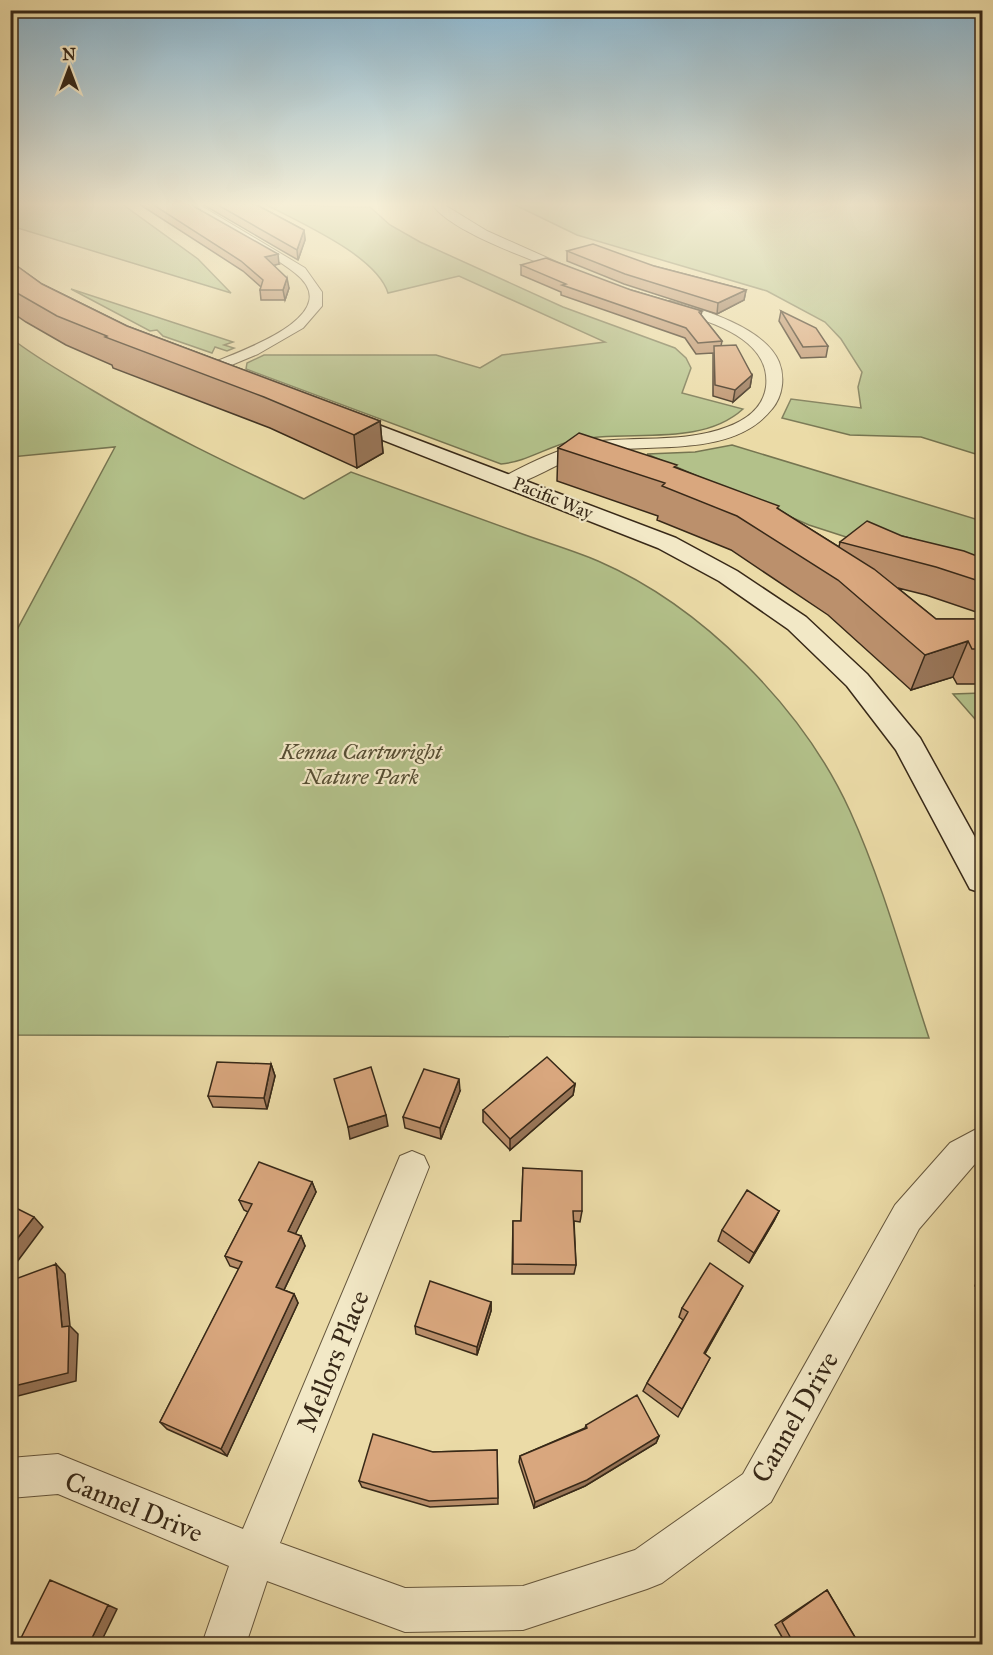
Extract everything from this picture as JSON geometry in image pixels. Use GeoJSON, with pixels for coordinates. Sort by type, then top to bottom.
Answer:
{"type":"FeatureCollection","features":[{"type":"Feature","properties":{"kind":"street"},"geometry":{"type":"LineString","coordinates":[[212,368],[295,328],[308,317],[315,306],[316,292],[309,281]]}},
{"type":"Feature","properties":{"kind":"street"},"geometry":{"type":"LineString","coordinates":[[509,481],[555,458],[586,448],[616,444],[682,443],[713,437],[741,428],[767,406],[773,396],[775,372],[773,361],[760,346],[718,322],[660,302]]}},
{"type":"Feature","properties":{"kind":"street"},"geometry":{"type":"LineString","coordinates":[[190,359],[243,380]]}},
{"type":"Feature","properties":{"kind":"street","name":"Pacific Way"},"geometry":{"type":"LineString","coordinates":[[315,407],[667,543],[728,576],[797,623],[857,680],[909,745],[982,880]]}},
{"type":"Feature","properties":{"kind":"street","name":"Cannel Drive"},"geometry":{"type":"LineString","coordinates":[[10,1478],[58,1474],[254,1555],[405,1610],[523,1608],[647,1568],[757,1488],[907,1217],[962,1154],[982,1140]]}},
{"type":"Feature","properties":{"kind":"street","name":"Mellors Place"},"geometry":{"type":"LineString","coordinates":[[254,1555],[412,1167]]}},
{"type":"Feature","properties":{"kind":"street"},"geometry":{"type":"LineString","coordinates":[[224,1644],[254,1555]]}},
{"type":"Feature","properties":{"kind":"green space"},"geometry":{"type":"Polygon","coordinates":[[[192,281],[220,281],[231,293],[192,281]]]}},
{"type":"Feature","properties":{"kind":"green space"},"geometry":{"type":"Polygon","coordinates":[[[382,281],[437,281],[388,293],[382,281]]]}},
{"type":"Feature","properties":{"kind":"green space"},"geometry":{"type":"Polygon","coordinates":[[[471,281],[506,281],[563,307],[675,348],[686,358],[691,368],[682,393],[743,409],[726,421],[706,429],[663,435],[596,437],[575,440],[510,463],[501,464],[246,369],[247,363],[264,355],[436,355],[480,368],[502,355],[605,342],[471,281]]]}},
{"type":"Feature","properties":{"kind":"green space"},"geometry":{"type":"Polygon","coordinates":[[[734,281],[982,281],[982,456],[921,437],[850,435],[782,418],[791,399],[861,408],[858,387],[862,372],[841,339],[825,322],[767,291],[734,281]]]}},
{"type":"Feature","properties":{"kind":"green space"},"geometry":{"type":"Polygon","coordinates":[[[71,289],[233,342],[224,345],[234,348],[227,351],[215,347],[212,353],[163,336],[157,330],[150,331],[71,289]]]}},
{"type":"Feature","properties":{"kind":"green space","name":"Kenna Cartwright Nature Park"},"geometry":{"type":"Polygon","coordinates":[[[11,338],[50,365],[144,420],[304,499],[351,472],[598,561],[637,580],[675,605],[745,664],[777,698],[830,773],[850,811],[873,867],[929,1038],[11,1035],[11,641],[115,447],[11,457],[11,338]]]}},
{"type":"Feature","properties":{"kind":"green space"},"geometry":{"type":"Polygon","coordinates":[[[732,445],[982,521],[982,581],[809,525],[647,454],[695,452],[732,445]]]}},
{"type":"Feature","properties":{"kind":"green space"},"geometry":{"type":"Polygon","coordinates":[[[982,693],[982,727],[953,694],[982,693]]]}},
{"type":"Feature","properties":{"kind":"building"},"geometry":{"type":"Polygon","coordinates":[[[10,281],[38,281],[127,326],[380,421],[354,435],[264,397],[105,337],[107,336],[57,316],[10,289],[10,281]]]}},
{"type":"Feature","properties":{"kind":"building"},"geometry":{"type":"Polygon","coordinates":[[[263,281],[286,281],[283,290],[260,290],[263,281]]]}},
{"type":"Feature","properties":{"kind":"building"},"geometry":{"type":"Polygon","coordinates":[[[559,281],[608,281],[702,311],[699,312],[722,341],[698,343],[686,328],[562,285],[566,284],[559,281]]]}},
{"type":"Feature","properties":{"kind":"building"},"geometry":{"type":"Polygon","coordinates":[[[648,281],[712,281],[746,290],[718,303],[648,281]]]}},
{"type":"Feature","properties":{"kind":"building"},"geometry":{"type":"Polygon","coordinates":[[[781,311],[816,328],[828,346],[803,347],[781,311]]]}},
{"type":"Feature","properties":{"kind":"building"},"geometry":{"type":"Polygon","coordinates":[[[736,345],[752,375],[735,390],[715,385],[714,346],[736,345]]]}},
{"type":"Feature","properties":{"kind":"building"},"geometry":{"type":"Polygon","coordinates":[[[579,433],[677,465],[674,467],[779,506],[777,508],[874,569],[936,619],[982,619],[982,649],[972,649],[968,641],[925,655],[838,580],[737,516],[662,486],[665,483],[558,448],[579,433]]]}},
{"type":"Feature","properties":{"kind":"building"},"geometry":{"type":"Polygon","coordinates":[[[867,521],[902,536],[964,551],[982,558],[982,582],[936,567],[840,542],[867,521]]]}},
{"type":"Feature","properties":{"kind":"building"},"geometry":{"type":"Polygon","coordinates":[[[547,1057],[575,1084],[510,1139],[483,1110],[547,1057]]]}},
{"type":"Feature","properties":{"kind":"building"},"geometry":{"type":"Polygon","coordinates":[[[217,1062],[271,1064],[264,1098],[208,1096],[217,1062]]]}},
{"type":"Feature","properties":{"kind":"building"},"geometry":{"type":"Polygon","coordinates":[[[371,1067],[386,1115],[348,1127],[334,1079],[371,1067]]]}},
{"type":"Feature","properties":{"kind":"building"},"geometry":{"type":"Polygon","coordinates":[[[424,1069],[459,1079],[440,1128],[403,1117],[424,1069]]]}},
{"type":"Feature","properties":{"kind":"building"},"geometry":{"type":"Polygon","coordinates":[[[259,1162],[312,1182],[288,1231],[301,1236],[276,1287],[294,1294],[221,1449],[160,1422],[242,1262],[225,1256],[252,1204],[239,1200],[259,1162]]]}},
{"type":"Feature","properties":{"kind":"building"},"geometry":{"type":"Polygon","coordinates":[[[523,1168],[582,1171],[582,1211],[573,1211],[576,1265],[513,1264],[513,1221],[521,1221],[523,1168]]]}},
{"type":"Feature","properties":{"kind":"building"},"geometry":{"type":"Polygon","coordinates":[[[747,1190],[779,1211],[754,1253],[722,1230],[747,1190]]]}},
{"type":"Feature","properties":{"kind":"building"},"geometry":{"type":"Polygon","coordinates":[[[10,1205],[34,1217],[10,1248],[10,1205]]]}},
{"type":"Feature","properties":{"kind":"building"},"geometry":{"type":"Polygon","coordinates":[[[710,1263],[743,1286],[704,1353],[710,1358],[682,1409],[647,1383],[688,1312],[682,1308],[710,1263]]]}},
{"type":"Feature","properties":{"kind":"building"},"geometry":{"type":"Polygon","coordinates":[[[56,1264],[62,1327],[69,1326],[68,1373],[10,1387],[10,1281],[56,1264]]]}},
{"type":"Feature","properties":{"kind":"building"},"geometry":{"type":"Polygon","coordinates":[[[430,1281],[491,1302],[477,1347],[415,1326],[430,1281]]]}},
{"type":"Feature","properties":{"kind":"building"},"geometry":{"type":"Polygon","coordinates":[[[637,1395],[659,1436],[587,1480],[535,1502],[520,1456],[587,1428],[586,1425],[637,1395]]]}},
{"type":"Feature","properties":{"kind":"building"},"geometry":{"type":"Polygon","coordinates":[[[373,1434],[433,1452],[497,1450],[498,1498],[429,1501],[359,1481],[373,1434]]]}},
{"type":"Feature","properties":{"kind":"building"},"geometry":{"type":"Polygon","coordinates":[[[50,1580],[108,1605],[89,1644],[18,1644],[50,1580]]]}},
{"type":"Feature","properties":{"kind":"building"},"geometry":{"type":"Polygon","coordinates":[[[827,1590],[859,1644],[794,1644],[782,1622],[827,1590]]]}}]}
